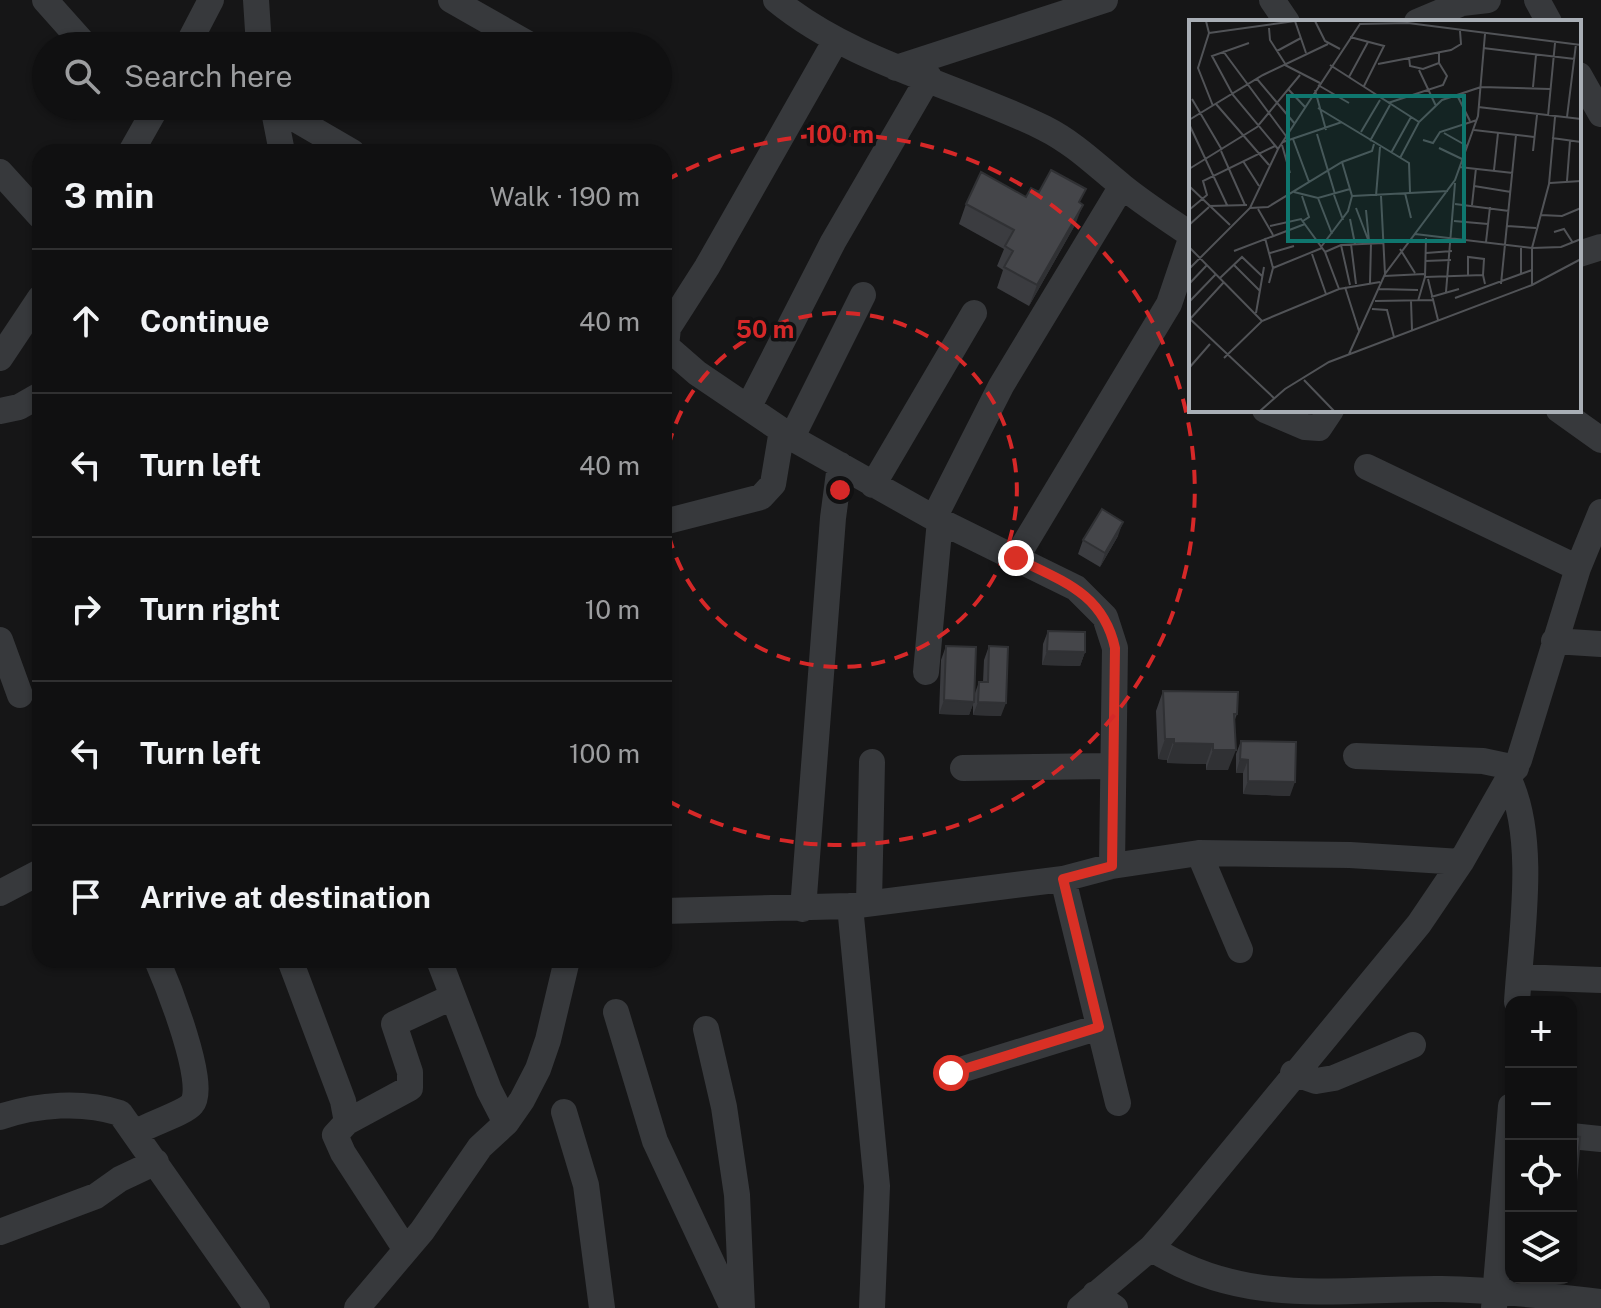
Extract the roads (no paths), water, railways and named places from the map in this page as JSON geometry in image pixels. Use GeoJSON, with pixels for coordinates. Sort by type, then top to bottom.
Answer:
{"type":"FeatureCollection","features":[{"type":"Feature","properties":{"kind":"street"},"geometry":{"type":"LineString","coordinates":[[45,0],[74,32]]}},
{"type":"Feature","properties":{"kind":"street"},"geometry":{"type":"LineString","coordinates":[[194,32],[211,0]]}},
{"type":"Feature","properties":{"kind":"street"},"geometry":{"type":"LineString","coordinates":[[256,0],[258,32]]}},
{"type":"Feature","properties":{"kind":"street"},"geometry":{"type":"LineString","coordinates":[[451,0],[507,32]]}},
{"type":"Feature","properties":{"kind":"street"},"geometry":{"type":"LineString","coordinates":[[776,0],[836,40],[896,68],[929,77],[1047,130],[1079,149],[1122,186],[1189,236]]}},
{"type":"Feature","properties":{"kind":"street"},"geometry":{"type":"LineString","coordinates":[[896,68],[1105,0]]}},
{"type":"Feature","properties":{"kind":"street"},"geometry":{"type":"LineString","coordinates":[[1272,0],[1286,20]]}},
{"type":"Feature","properties":{"kind":"street"},"geometry":{"type":"LineString","coordinates":[[1422,20],[1462,3],[1488,0]]}},
{"type":"Feature","properties":{"kind":"street"},"geometry":{"type":"LineString","coordinates":[[1537,0],[1548,20]]}},
{"type":"Feature","properties":{"kind":"street"},"geometry":{"type":"LineString","coordinates":[[672,317],[707,267],[836,40]]}},
{"type":"Feature","properties":{"kind":"street"},"geometry":{"type":"LineString","coordinates":[[749,406],[833,242],[929,77]]}},
{"type":"Feature","properties":{"kind":"street"},"geometry":{"type":"LineString","coordinates":[[1581,79],[1601,114]]}},
{"type":"Feature","properties":{"kind":"street"},"geometry":{"type":"LineString","coordinates":[[136,144],[149,120]]}},
{"type":"Feature","properties":{"kind":"street"},"geometry":{"type":"LineString","coordinates":[[276,120],[280,144]]}},
{"type":"Feature","properties":{"kind":"street"},"geometry":{"type":"LineString","coordinates":[[297,120],[338,144]]}},
{"type":"Feature","properties":{"kind":"street"},"geometry":{"type":"LineString","coordinates":[[0,172],[32,207]]}},
{"type":"Feature","properties":{"kind":"street"},"geometry":{"type":"LineString","coordinates":[[926,672],[937,519],[1001,386],[1122,186]]}},
{"type":"Feature","properties":{"kind":"street"},"geometry":{"type":"LineString","coordinates":[[1016,558],[1169,304],[1189,243]]}},
{"type":"Feature","properties":{"kind":"street"},"geometry":{"type":"LineString","coordinates":[[1581,253],[1601,247]]}},
{"type":"Feature","properties":{"kind":"street"},"geometry":{"type":"LineString","coordinates":[[672,520],[761,497],[773,484],[787,433],[863,295]]}},
{"type":"Feature","properties":{"kind":"street"},"geometry":{"type":"LineString","coordinates":[[0,358],[32,310]]}},
{"type":"Feature","properties":{"kind":"street"},"geometry":{"type":"LineString","coordinates":[[873,485],[974,313]]}},
{"type":"Feature","properties":{"kind":"street"},"geometry":{"type":"LineString","coordinates":[[672,353],[787,433],[873,485],[1076,588],[1105,617],[1115,648],[1117,686],[1112,766],[1112,866]]}},
{"type":"Feature","properties":{"kind":"street"},"geometry":{"type":"LineString","coordinates":[[0,411],[19,407],[32,400]]}},
{"type":"Feature","properties":{"kind":"street"},"geometry":{"type":"LineString","coordinates":[[1270,412],[1305,427],[1319,428],[1330,412]]}},
{"type":"Feature","properties":{"kind":"street"},"geometry":{"type":"LineString","coordinates":[[1562,412],[1601,440]]}},
{"type":"Feature","properties":{"kind":"street"},"geometry":{"type":"LineString","coordinates":[[803,909],[833,518],[840,465]]}},
{"type":"Feature","properties":{"kind":"street"},"geometry":{"type":"LineString","coordinates":[[1367,467],[1578,568]]}},
{"type":"Feature","properties":{"kind":"street"},"geometry":{"type":"LineString","coordinates":[[1097,1303],[1151,1248],[1419,924],[1461,862],[1513,775],[1578,568],[1601,512]]}},
{"type":"Feature","properties":{"kind":"street"},"geometry":{"type":"LineString","coordinates":[[0,640],[20,695]]}},
{"type":"Feature","properties":{"kind":"street"},"geometry":{"type":"LineString","coordinates":[[1554,641],[1601,644]]}},
{"type":"Feature","properties":{"kind":"street"},"geometry":{"type":"LineString","coordinates":[[1356,756],[1483,761],[1513,775]]}},
{"type":"Feature","properties":{"kind":"street"},"geometry":{"type":"LineString","coordinates":[[872,762],[860,905],[877,1186],[872,1308]]}},
{"type":"Feature","properties":{"kind":"street"},"geometry":{"type":"LineString","coordinates":[[963,768],[1112,766]]}},
{"type":"Feature","properties":{"kind":"street"},"geometry":{"type":"LineString","coordinates":[[1513,775],[1522,829],[1524,889],[1518,990],[1601,980]]}},
{"type":"Feature","properties":{"kind":"street"},"geometry":{"type":"LineString","coordinates":[[672,911],[860,905],[1063,879],[1112,866],[1199,853],[1350,855],[1461,862]]}},
{"type":"Feature","properties":{"kind":"street"},"geometry":{"type":"LineString","coordinates":[[1199,853],[1240,950]]}},
{"type":"Feature","properties":{"kind":"street"},"geometry":{"type":"LineString","coordinates":[[0,893],[32,876]]}},
{"type":"Feature","properties":{"kind":"street"},"geometry":{"type":"LineString","coordinates":[[1063,879],[1118,1103]]}},
{"type":"Feature","properties":{"kind":"street"},"geometry":{"type":"LineString","coordinates":[[137,1132],[188,1107],[196,1093],[193,1063],[160,968]]}},
{"type":"Feature","properties":{"kind":"street"},"geometry":{"type":"LineString","coordinates":[[293,968],[343,1101],[347,1122]]}},
{"type":"Feature","properties":{"kind":"street"},"geometry":{"type":"LineString","coordinates":[[442,968],[489,1090],[506,1123]]}},
{"type":"Feature","properties":{"kind":"street"},"geometry":{"type":"LineString","coordinates":[[357,1308],[406,1250],[480,1147],[506,1123],[538,1069],[565,968]]}},
{"type":"Feature","properties":{"kind":"street"},"geometry":{"type":"LineString","coordinates":[[406,1250],[343,1153],[335,1135],[347,1122],[410,1088],[410,1072],[394,1024],[452,997]]}},
{"type":"Feature","properties":{"kind":"street"},"geometry":{"type":"LineString","coordinates":[[616,1012],[628,1063],[655,1141],[733,1308]]}},
{"type":"Feature","properties":{"kind":"street"},"geometry":{"type":"LineString","coordinates":[[951,1073],[1099,1027]]}},
{"type":"Feature","properties":{"kind":"street"},"geometry":{"type":"LineString","coordinates":[[706,1029],[724,1107],[737,1195],[742,1308]]}},
{"type":"Feature","properties":{"kind":"street"},"geometry":{"type":"LineString","coordinates":[[1293,1073],[1316,1081],[1334,1078],[1413,1045]]}},
{"type":"Feature","properties":{"kind":"street"},"geometry":{"type":"LineString","coordinates":[[0,1117],[17,1111],[91,1104],[120,1113],[137,1132],[257,1308]]}},
{"type":"Feature","properties":{"kind":"street"},"geometry":{"type":"LineString","coordinates":[[564,1112],[586,1185],[602,1308]]}},
{"type":"Feature","properties":{"kind":"street"},"geometry":{"type":"LineString","coordinates":[[1577,1137],[1601,1139]]}},
{"type":"Feature","properties":{"kind":"street"},"geometry":{"type":"LineString","coordinates":[[1495,1299],[1509,1140]]}},
{"type":"Feature","properties":{"kind":"street"},"geometry":{"type":"LineString","coordinates":[[0,1232],[96,1196],[120,1179],[156,1162]]}},
{"type":"Feature","properties":{"kind":"street"},"geometry":{"type":"LineString","coordinates":[[1151,1248],[1254,1299],[1294,1293],[1601,1302]]}}]}
